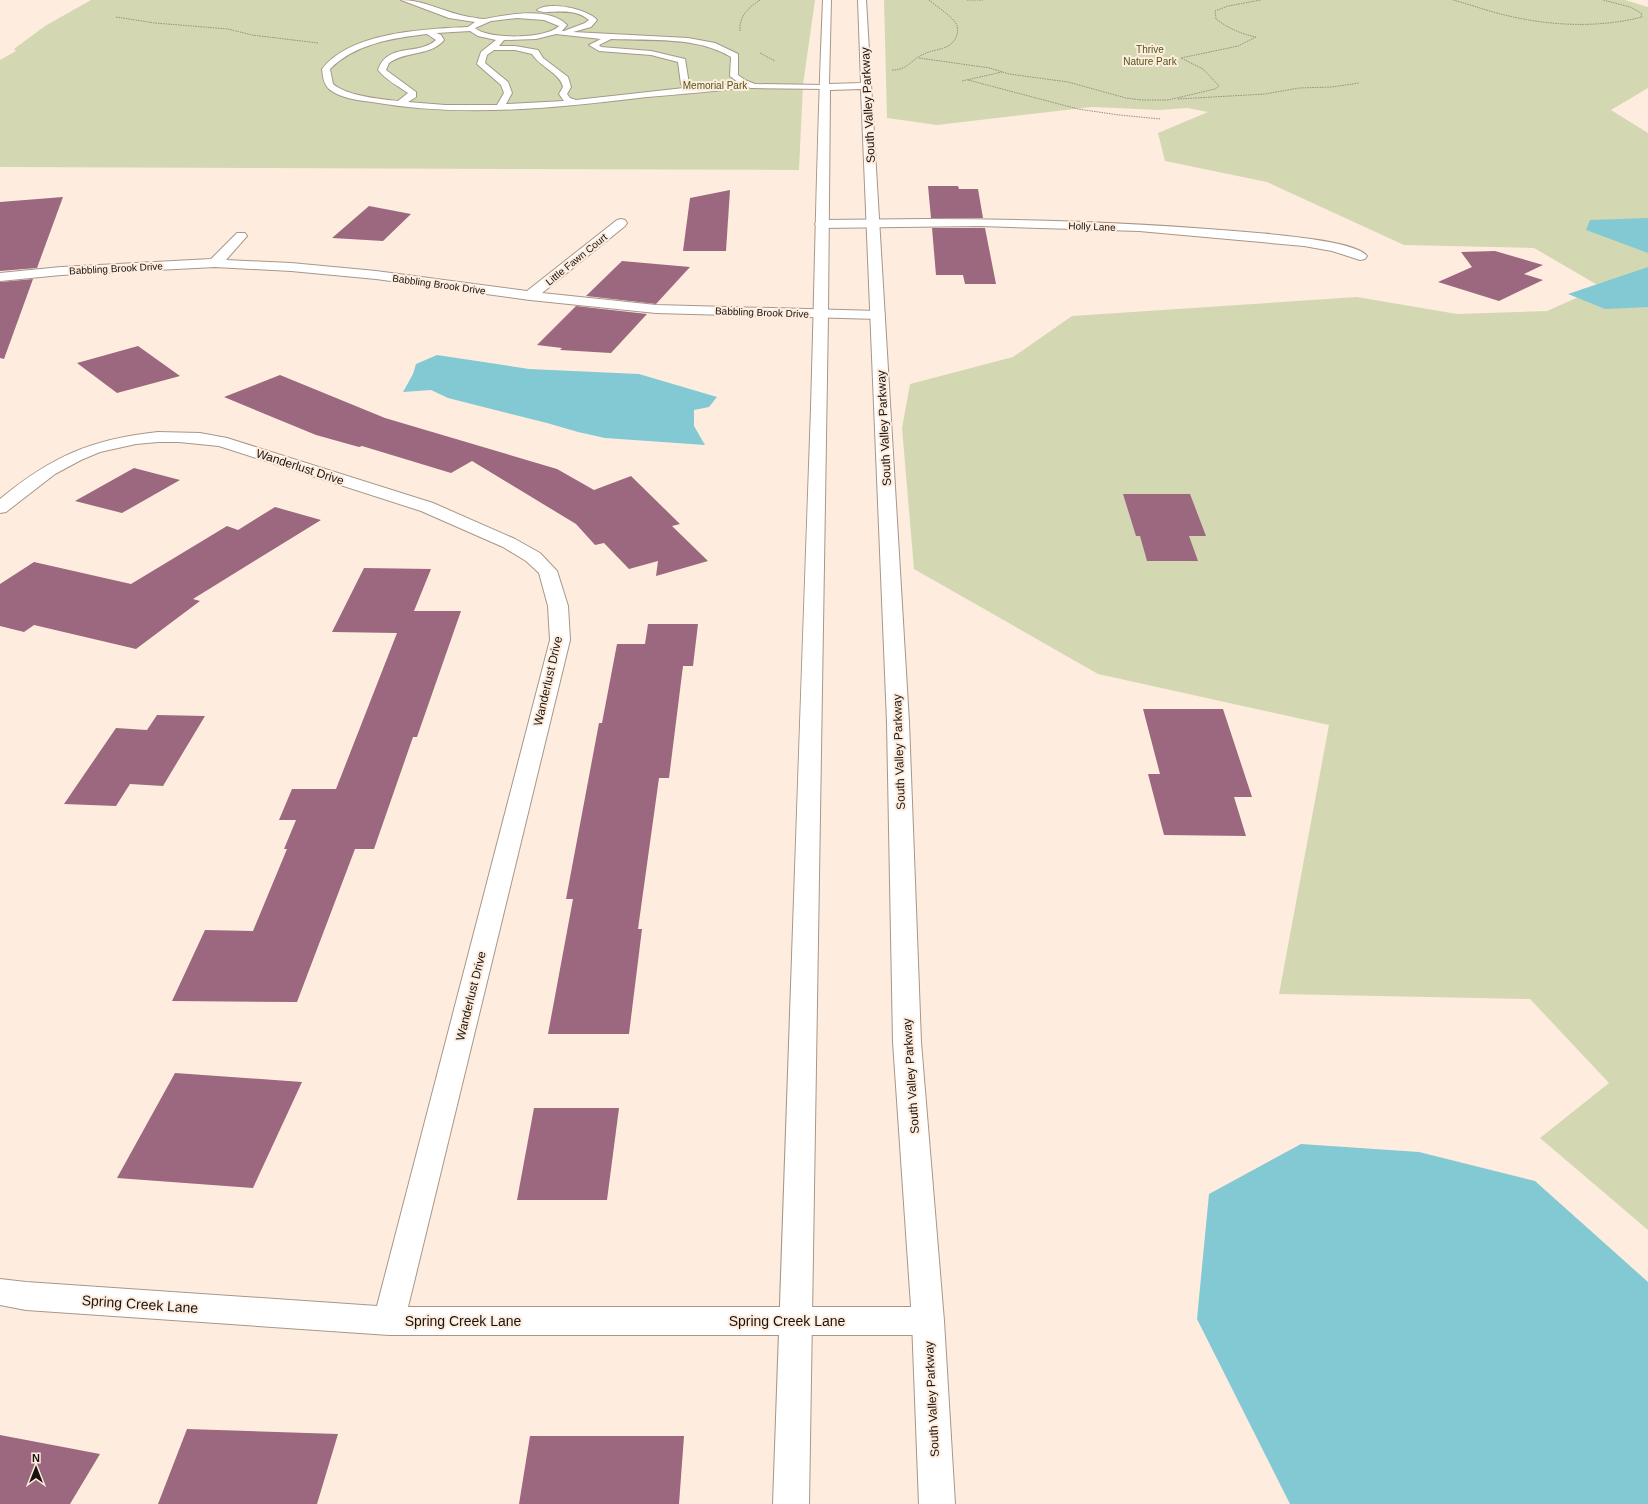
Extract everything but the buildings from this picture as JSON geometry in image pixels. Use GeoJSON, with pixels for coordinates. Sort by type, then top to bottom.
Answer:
{"type":"FeatureCollection","features":[{"type":"Feature","properties":{"kind":"main road"},"geometry":{"type":"LineString","coordinates":[[792,1504],[821,314],[821,224],[824,174],[824,82],[827,0]]}},
{"type":"Feature","properties":{"kind":"main road","name":"South Valley Parkway"},"geometry":{"type":"LineString","coordinates":[[862,0],[898,722],[908,1042],[928,1321],[937,1504]]}},
{"type":"Feature","properties":{"kind":"main road"},"geometry":{"type":"LineString","coordinates":[[825,87],[867,86]]}},
{"type":"Feature","properties":{"kind":"main road","name":"Little Fawn Court"},"geometry":{"type":"LineString","coordinates":[[530,296],[621,223]]}},
{"type":"Feature","properties":{"kind":"main road","name":"Holly Lane"},"geometry":{"type":"LineString","coordinates":[[821,224],[1040,224],[1180,230],[1302,242],[1347,249],[1360,256]]}},
{"type":"Feature","properties":{"kind":"main road"},"geometry":{"type":"LineString","coordinates":[[215,263],[241,236]]}},
{"type":"Feature","properties":{"kind":"main road","name":"Babbling Brook Drive"},"geometry":{"type":"LineString","coordinates":[[0,277],[61,271],[215,263],[291,267],[376,275],[530,296],[656,309],[878,315]]}},
{"type":"Feature","properties":{"kind":"main road","name":"Wanderlust Drive"},"geometry":{"type":"LineString","coordinates":[[0,508],[28,484],[50,469],[84,452],[111,444],[158,437],[199,437],[221,441],[427,508],[509,543],[533,557],[548,571],[558,606],[560,640],[390,1321]]}},
{"type":"Feature","properties":{"kind":"main road","name":"Spring Creek Lane"},"geometry":{"type":"LineString","coordinates":[[0,1292],[34,1297],[390,1321],[928,1321]]}},
{"type":"Feature","properties":{"kind":"lane"},"geometry":{"type":"LineString","coordinates":[[404,0],[452,16],[482,21]]}},
{"type":"Feature","properties":{"kind":"lane"},"geometry":{"type":"LineString","coordinates":[[472,29],[474,25],[482,21],[524,11],[550,9],[574,10],[588,15],[593,20],[588,24],[531,37],[502,38],[479,34],[472,29],[428,32],[383,40],[345,53],[326,69],[328,82],[332,88],[341,92],[381,102],[400,104],[500,107],[575,103],[690,90],[707,90],[748,84]]}},
{"type":"Feature","properties":{"kind":"lane"},"geometry":{"type":"LineString","coordinates":[[495,18],[524,16],[560,21],[563,25],[557,32]]}},
{"type":"Feature","properties":{"kind":"lane"},"geometry":{"type":"LineString","coordinates":[[400,104],[413,95],[412,92],[388,77],[382,70],[386,61],[403,53],[438,44],[440,40],[438,37],[428,32]]}},
{"type":"Feature","properties":{"kind":"lane"},"geometry":{"type":"LineString","coordinates":[[557,32],[610,37],[692,41],[725,49],[735,56],[734,76],[751,86],[825,87]]}},
{"type":"Feature","properties":{"kind":"lane"},"geometry":{"type":"LineString","coordinates":[[610,37],[593,45],[599,49],[650,53],[671,57],[682,61],[685,84],[690,90]]}},
{"type":"Feature","properties":{"kind":"lane"},"geometry":{"type":"LineString","coordinates":[[500,107],[508,93],[505,84],[481,64],[481,59],[485,53],[502,38]]}},
{"type":"Feature","properties":{"kind":"lane"},"geometry":{"type":"LineString","coordinates":[[492,48],[515,48],[535,52],[540,60],[565,79],[567,87],[563,94],[567,100],[575,103]]}},
{"type":"Feature","properties":{"kind":"path"},"geometry":{"type":"LineString","coordinates":[[741,33],[741,18],[748,8],[760,0]]}},
{"type":"Feature","properties":{"kind":"path"},"geometry":{"type":"LineString","coordinates":[[890,70],[899,70],[909,66],[923,54],[949,46],[955,41],[958,33],[956,23],[929,0]]}},
{"type":"Feature","properties":{"kind":"path"},"geometry":{"type":"LineString","coordinates":[[967,0],[983,0]]}},
{"type":"Feature","properties":{"kind":"path"},"geometry":{"type":"LineString","coordinates":[[1168,100],[1215,89],[1218,86],[1202,69],[1182,58],[1238,46],[1256,37],[1244,35],[1225,26],[1216,19],[1215,11],[1228,6],[1261,0]]}},
{"type":"Feature","properties":{"kind":"path"},"geometry":{"type":"LineString","coordinates":[[1453,0],[1510,16],[1546,22],[1598,23],[1642,18],[1641,13],[1630,7],[1603,0]]}},
{"type":"Feature","properties":{"kind":"path"},"geometry":{"type":"LineString","coordinates":[[116,17],[155,23],[228,29],[252,35],[356,48]]}},
{"type":"Feature","properties":{"kind":"path"},"geometry":{"type":"LineString","coordinates":[[757,51],[778,63]]}},
{"type":"Feature","properties":{"kind":"path"},"geometry":{"type":"LineString","coordinates":[[919,58],[990,68],[1002,72],[1068,82],[1126,98],[1142,100],[1168,100],[1265,94],[1299,88],[1332,87],[1359,83]]}},
{"type":"Feature","properties":{"kind":"path"},"geometry":{"type":"LineString","coordinates":[[962,81],[1002,72]]}},
{"type":"Feature","properties":{"kind":"path"},"geometry":{"type":"LineString","coordinates":[[968,80],[990,84],[1050,103],[1080,110],[1120,117],[1161,119]]}},
{"type":"Feature","properties":{"kind":"green space","name":"Memorial Park"},"geometry":{"type":"Polygon","coordinates":[[[91,0],[815,0],[803,85],[799,170],[0,167],[0,60],[16,51],[14,49],[45,26],[91,0]]]}},
{"type":"Feature","properties":{"kind":"green space","name":"Thrive Nature Park"},"geometry":{"type":"Polygon","coordinates":[[[884,0],[1625,0],[1648,7],[1648,88],[1611,110],[1648,133],[1648,1230],[1540,1138],[1609,1083],[1530,999],[1279,994],[1329,725],[1098,674],[914,569],[902,428],[910,384],[1013,357],[1072,316],[1357,297],[1457,314],[1547,311],[1601,287],[1534,248],[1404,245],[1267,182],[1165,161],[1158,133],[1208,112],[1187,108],[1159,110],[1092,107],[937,125],[887,118],[884,0]]]}},
{"type":"Feature","properties":{"kind":"water"},"geometry":{"type":"Polygon","coordinates":[[[1648,218],[1648,253],[1586,230],[1590,220],[1648,218]]]}},
{"type":"Feature","properties":{"kind":"water"},"geometry":{"type":"Polygon","coordinates":[[[1648,267],[1648,307],[1605,309],[1568,294],[1648,267]]]}},
{"type":"Feature","properties":{"kind":"water"},"geometry":{"type":"Polygon","coordinates":[[[437,355],[529,369],[639,374],[717,397],[709,407],[694,410],[694,426],[705,445],[605,438],[448,398],[431,390],[403,392],[413,374],[416,364],[437,355]]]}},
{"type":"Feature","properties":{"kind":"water"},"geometry":{"type":"Polygon","coordinates":[[[1301,1144],[1419,1152],[1535,1181],[1648,1282],[1648,1504],[1290,1504],[1197,1319],[1209,1194],[1301,1144]]]}}]}
